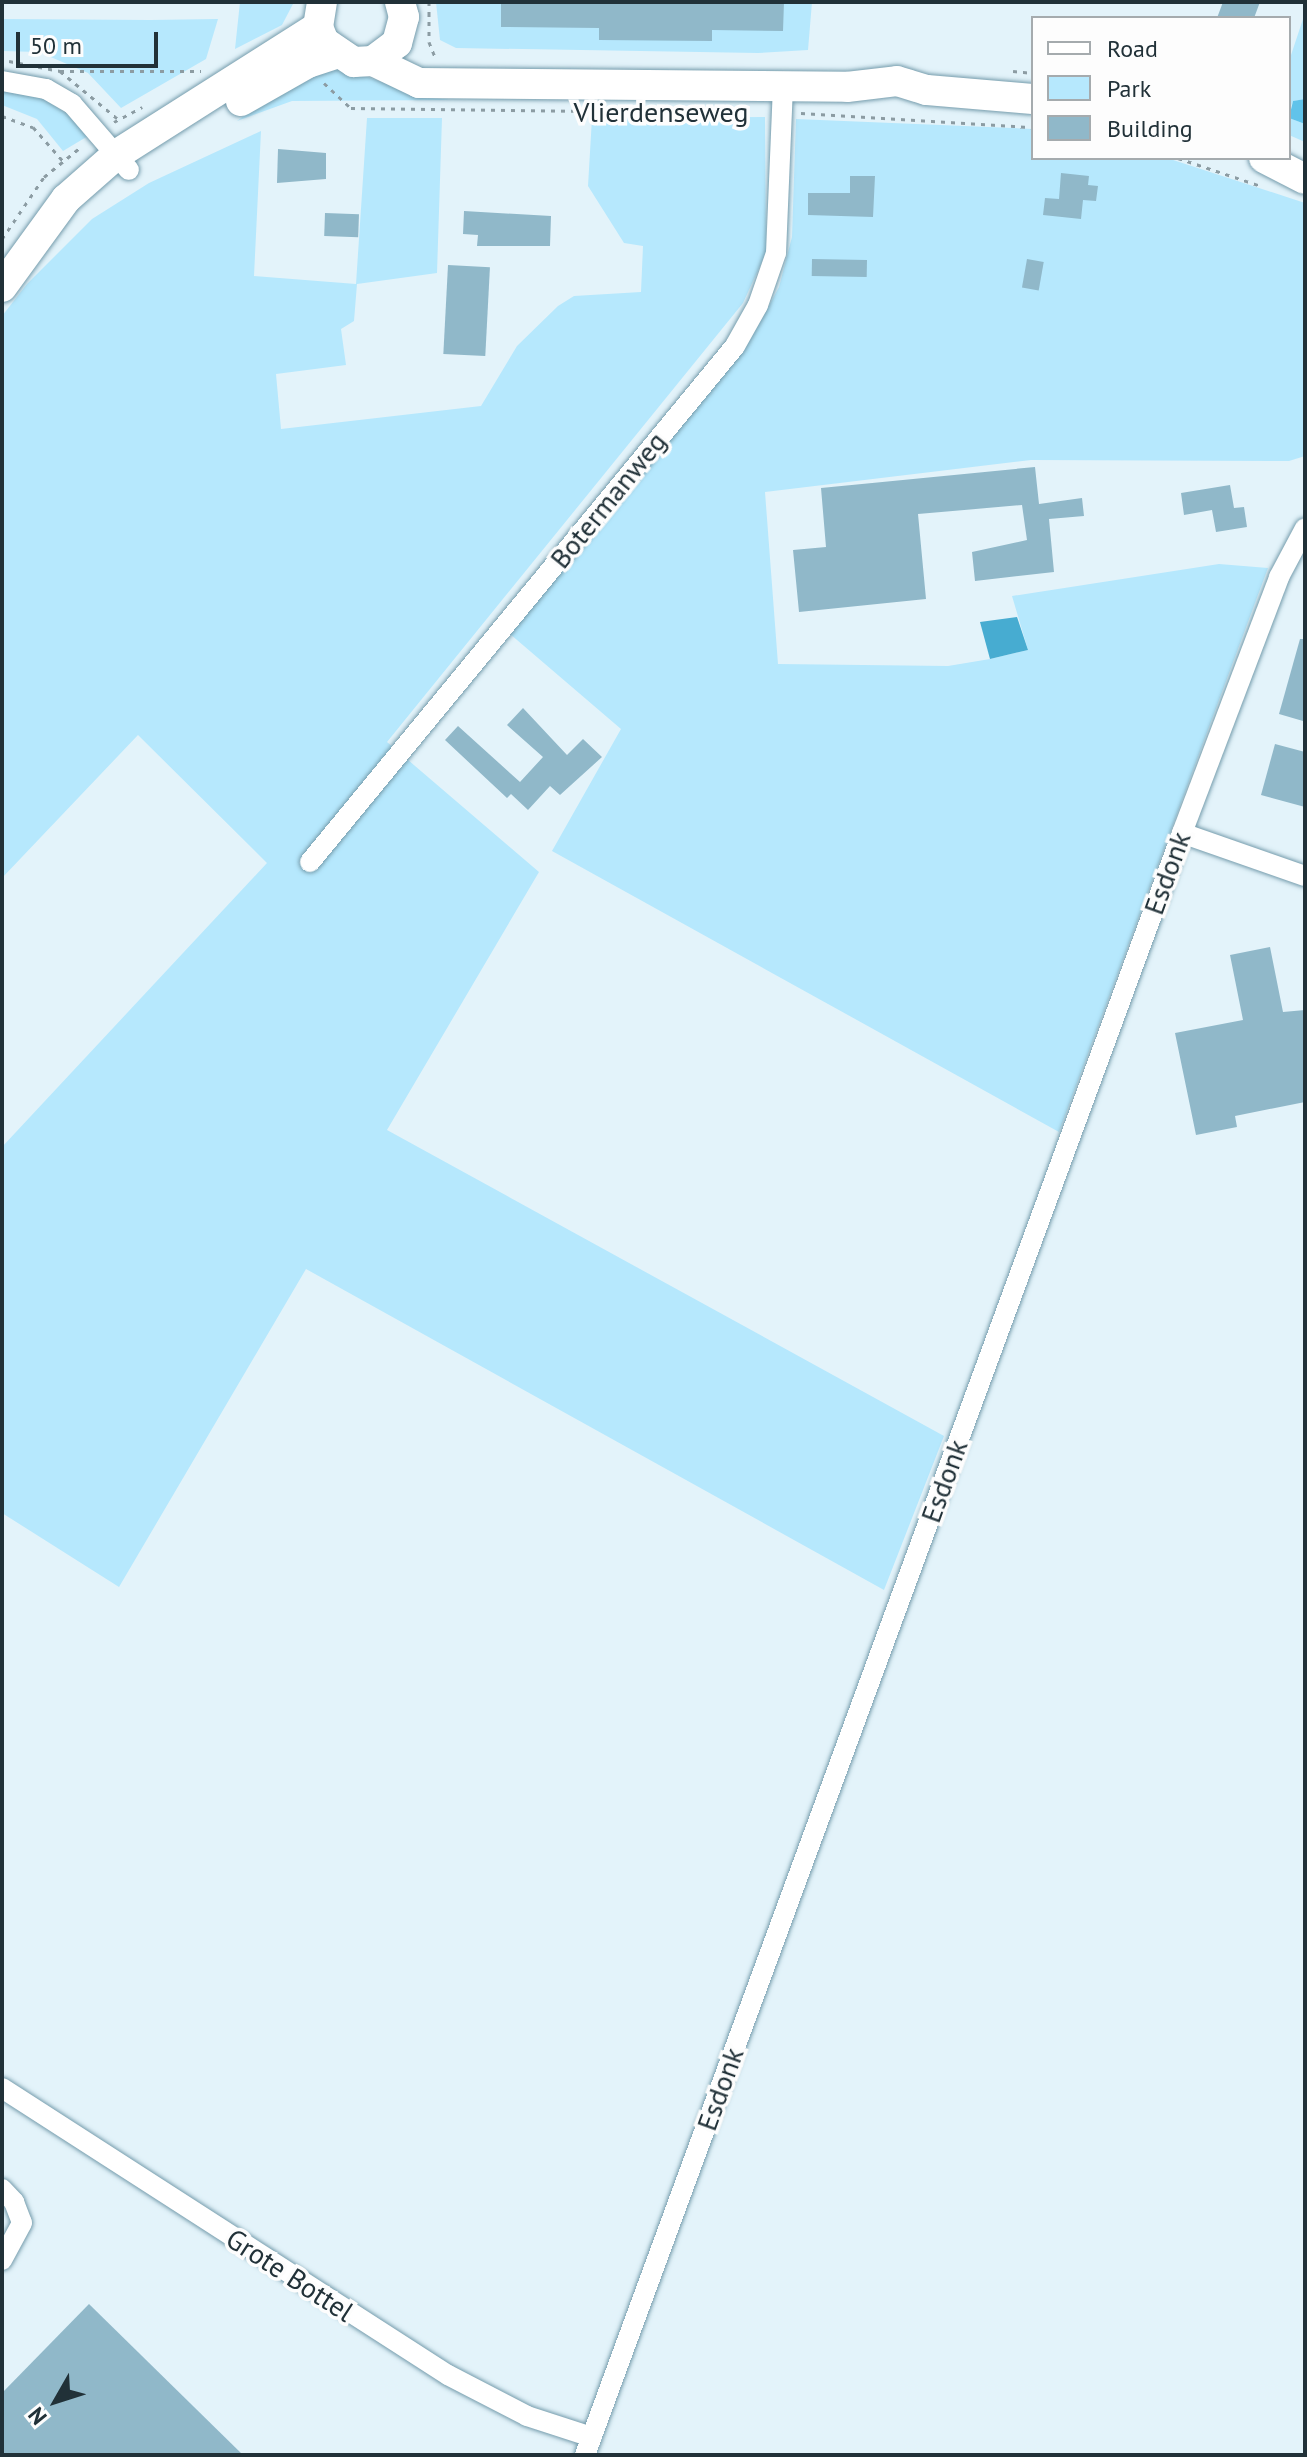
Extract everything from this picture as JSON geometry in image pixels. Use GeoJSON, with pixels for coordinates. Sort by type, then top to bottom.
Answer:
{"type":"FeatureCollection","features":[{"type":"Feature","properties":{"kind":"main road"},"geometry":{"type":"LineString","coordinates":[[385,52],[410,4]]}},
{"type":"Feature","properties":{"kind":"main road"},"geometry":{"type":"LineString","coordinates":[[320,14],[322,59]]}},
{"type":"Feature","properties":{"kind":"main road"},"geometry":{"type":"LineString","coordinates":[[2,287],[66,199],[123,162],[320,14]]}},
{"type":"Feature","properties":{"kind":"main road"},"geometry":{"type":"LineString","coordinates":[[123,162],[322,59],[354,62],[385,52],[436,73]]}},
{"type":"Feature","properties":{"kind":"main road","name":"Vlierdenseweg"},"geometry":{"type":"LineString","coordinates":[[436,73],[782,99],[847,87],[872,95],[927,90],[1031,99]]}},
{"type":"Feature","properties":{"kind":"main road"},"geometry":{"type":"LineString","coordinates":[[1263,172],[1305,179]]}},
{"type":"Feature","properties":{"kind":"street"},"geometry":{"type":"LineString","coordinates":[[2,81],[46,89],[72,104],[123,162]]}},
{"type":"Feature","properties":{"kind":"street","name":"Botermanweg"},"geometry":{"type":"LineString","coordinates":[[310,862],[735,346],[758,305],[776,253],[782,99]]}},
{"type":"Feature","properties":{"kind":"street","name":"Esdonk"},"geometry":{"type":"LineString","coordinates":[[588,2446],[1182,833],[1279,577],[1305,528]]}},
{"type":"Feature","properties":{"kind":"street"},"geometry":{"type":"LineString","coordinates":[[1182,833],[1305,876]]}},
{"type":"Feature","properties":{"kind":"street","name":"Grote Bottel"},"geometry":{"type":"LineString","coordinates":[[2,2088],[448,2375],[588,2446]]}},
{"type":"Feature","properties":{"kind":"street"},"geometry":{"type":"LineString","coordinates":[[2,2189],[14,2202],[22,2223],[2,2260]]}},
{"type":"Feature","properties":{"kind":"path"},"geometry":{"type":"LineString","coordinates":[[410,4],[429,42],[436,73]]}},
{"type":"Feature","properties":{"kind":"path","name":"Vlierdenseweg"},"geometry":{"type":"LineString","coordinates":[[322,59],[351,108],[687,112]]}},
{"type":"Feature","properties":{"kind":"path"},"geometry":{"type":"LineString","coordinates":[[60,71],[217,71]]}},
{"type":"Feature","properties":{"kind":"path","name":"Vlierdenseweg"},"geometry":{"type":"LineString","coordinates":[[782,99],[1031,127]]}},
{"type":"Feature","properties":{"kind":"path"},"geometry":{"type":"LineString","coordinates":[[2,116],[33,127],[63,161],[44,177],[2,239]]}},
{"type":"Feature","properties":{"kind":"path"},"geometry":{"type":"LineString","coordinates":[[1190,160],[1263,172]]}},
{"type":"Feature","properties":{"kind":"green space"},"geometry":{"type":"Polygon","coordinates":[[[240,2],[294,2],[282,25],[235,49],[240,2]]]}},
{"type":"Feature","properties":{"kind":"green space"},"geometry":{"type":"Polygon","coordinates":[[[436,2],[812,2],[808,50],[758,53],[456,48],[440,40],[436,2]]]}},
{"type":"Feature","properties":{"kind":"green space"},"geometry":{"type":"Polygon","coordinates":[[[1305,13],[1305,99],[1293,101],[1291,106],[1291,55],[1305,13]]]}},
{"type":"Feature","properties":{"kind":"green space"},"geometry":{"type":"Polygon","coordinates":[[[2,19],[218,19],[206,59],[121,108],[88,73],[39,52],[2,51],[2,19]]]}},
{"type":"Feature","properties":{"kind":"green space"},"geometry":{"type":"Polygon","coordinates":[[[339,67],[424,97],[451,100],[292,101],[237,121],[291,82],[339,67]]]}},
{"type":"Feature","properties":{"kind":"green space"},"geometry":{"type":"Polygon","coordinates":[[[2,91],[42,98],[72,117],[88,136],[63,151],[37,119],[2,105],[2,91]]]}},
{"type":"Feature","properties":{"kind":"green space"},"geometry":{"type":"Polygon","coordinates":[[[765,117],[766,253],[743,303],[387,742],[539,872],[387,1130],[944,1436],[884,1590],[306,1269],[119,1587],[2,1513],[2,1147],[267,863],[138,735],[2,878],[2,316],[27,284],[92,219],[149,183],[261,131],[254,276],[356,284],[367,118],[442,118],[437,273],[357,284],[354,321],[341,329],[346,365],[276,374],[281,429],[481,406],[517,346],[558,306],[574,296],[641,292],[643,246],[624,243],[588,186],[592,118],[765,117]]]}},
{"type":"Feature","properties":{"kind":"green space"},"geometry":{"type":"Polygon","coordinates":[[[796,119],[1031,129],[1031,160],[1173,160],[1305,203],[1305,456],[1289,461],[1031,460],[765,492],[778,664],[948,666],[990,659],[1028,650],[1012,596],[1219,564],[1268,568],[1059,1132],[552,851],[621,729],[510,634],[762,319],[779,287],[792,237],[796,119]]]}},
{"type":"Feature","properties":{"kind":"green space"},"geometry":{"type":"Polygon","coordinates":[[[1291,119],[1305,124],[1305,142],[1291,136],[1291,119]]]}},
{"type":"Feature","properties":{"kind":"shaded area"},"geometry":{"type":"Polygon","coordinates":[[[1305,99],[1305,124],[1291,119],[1293,101],[1305,99]]]}},
{"type":"Feature","properties":{"kind":"shaded area"},"geometry":{"type":"Polygon","coordinates":[[[1017,617],[1028,650],[990,659],[980,622],[1017,617]]]}},
{"type":"Feature","properties":{"kind":"building"},"geometry":{"type":"Polygon","coordinates":[[[501,2],[784,2],[783,31],[712,30],[712,41],[599,40],[599,28],[501,27],[501,2]]]}},
{"type":"Feature","properties":{"kind":"building"},"geometry":{"type":"Polygon","coordinates":[[[1223,2],[1260,2],[1255,16],[1218,16],[1223,2]]]}},
{"type":"Feature","properties":{"kind":"building"},"geometry":{"type":"Polygon","coordinates":[[[278,149],[326,153],[326,179],[277,183],[278,149]]]}},
{"type":"Feature","properties":{"kind":"building"},"geometry":{"type":"Polygon","coordinates":[[[1061,173],[1089,176],[1088,185],[1098,186],[1096,201],[1083,200],[1081,219],[1043,215],[1045,198],[1059,199],[1061,173]]]}},
{"type":"Feature","properties":{"kind":"building"},"geometry":{"type":"Polygon","coordinates":[[[850,176],[875,176],[873,217],[808,215],[808,193],[850,193],[850,176]]]}},
{"type":"Feature","properties":{"kind":"building"},"geometry":{"type":"Polygon","coordinates":[[[464,211],[551,216],[550,246],[477,246],[478,235],[463,234],[464,211]]]}},
{"type":"Feature","properties":{"kind":"building"},"geometry":{"type":"Polygon","coordinates":[[[325,213],[359,214],[358,237],[324,236],[325,213]]]}},
{"type":"Feature","properties":{"kind":"building"},"geometry":{"type":"Polygon","coordinates":[[[812,259],[867,260],[867,277],[812,276],[812,259]]]}},
{"type":"Feature","properties":{"kind":"building"},"geometry":{"type":"Polygon","coordinates":[[[1027,259],[1044,262],[1039,291],[1022,288],[1027,259]]]}},
{"type":"Feature","properties":{"kind":"building"},"geometry":{"type":"Polygon","coordinates":[[[448,265],[490,267],[485,356],[443,354],[448,265]]]}},
{"type":"Feature","properties":{"kind":"building"},"geometry":{"type":"Polygon","coordinates":[[[1035,467],[1039,504],[1082,498],[1084,516],[1049,519],[1054,572],[975,581],[972,552],[1027,540],[1022,505],[918,514],[926,599],[799,612],[793,550],[826,547],[821,488],[1035,467]]]}},
{"type":"Feature","properties":{"kind":"building"},"geometry":{"type":"Polygon","coordinates":[[[1230,485],[1234,508],[1244,507],[1247,527],[1216,532],[1212,510],[1184,515],[1181,493],[1230,485]]]}},
{"type":"Feature","properties":{"kind":"building"},"geometry":{"type":"Polygon","coordinates":[[[1300,639],[1305,639],[1303,721],[1279,714],[1300,639]]]}},
{"type":"Feature","properties":{"kind":"building"},"geometry":{"type":"Polygon","coordinates":[[[523,708],[567,755],[583,739],[602,757],[560,795],[550,786],[528,810],[511,794],[507,798],[445,740],[458,726],[520,782],[543,757],[507,725],[523,708]]]}},
{"type":"Feature","properties":{"kind":"building"},"geometry":{"type":"Polygon","coordinates":[[[1275,744],[1305,752],[1305,807],[1261,795],[1275,744]]]}},
{"type":"Feature","properties":{"kind":"building"},"geometry":{"type":"Polygon","coordinates":[[[1270,947],[1283,1012],[1305,1010],[1305,1102],[1235,1116],[1237,1127],[1196,1135],[1175,1033],[1243,1020],[1230,955],[1270,947]]]}},
{"type":"Feature","properties":{"kind":"building"},"geometry":{"type":"Polygon","coordinates":[[[89,2304],[243,2455],[2,2455],[2,2393],[89,2304]]]}}]}
